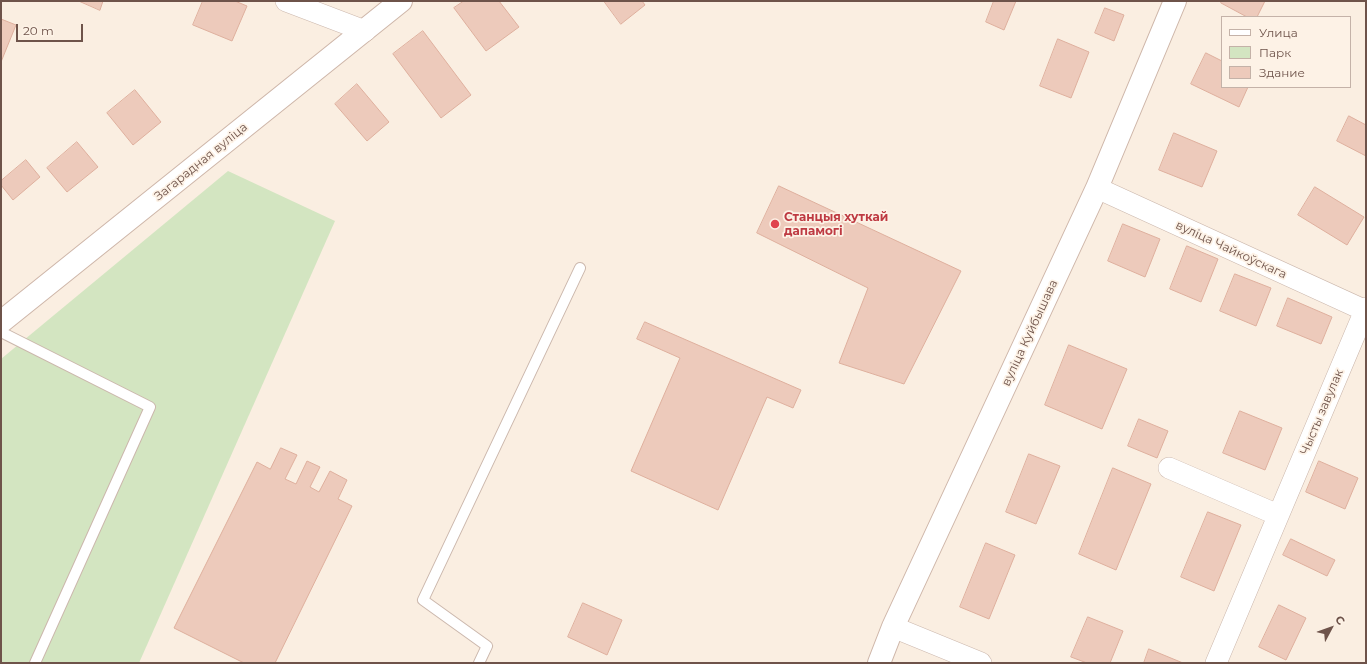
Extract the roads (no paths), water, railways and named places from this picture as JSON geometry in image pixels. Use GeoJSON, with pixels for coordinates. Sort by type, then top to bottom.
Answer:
{"type":"FeatureCollection","features":[{"type":"Feature","properties":{"kind":"street"},"geometry":{"type":"LineString","coordinates":[[286,1],[365,31]]}},
{"type":"Feature","properties":{"kind":"street","name":"Загарадная вуліца"},"geometry":{"type":"LineString","coordinates":[[1,322],[401,1]]}},
{"type":"Feature","properties":{"kind":"street","name":"вуліца Куйбышава"},"geometry":{"type":"LineString","coordinates":[[879,663],[893,627],[1097,188],[1175,1]]}},
{"type":"Feature","properties":{"kind":"street","name":"вуліца Чайкоўскага"},"geometry":{"type":"LineString","coordinates":[[1097,188],[1366,310]]}},
{"type":"Feature","properties":{"kind":"street","name":"Чысты завулак"},"geometry":{"type":"LineString","coordinates":[[1216,663],[1366,310]]}},
{"type":"Feature","properties":{"kind":"street"},"geometry":{"type":"LineString","coordinates":[[1169,468],[1278,515]]}},
{"type":"Feature","properties":{"kind":"street"},"geometry":{"type":"LineString","coordinates":[[893,627],[981,663]]}},
{"type":"Feature","properties":{"kind":"lane"},"geometry":{"type":"LineString","coordinates":[[479,663],[487,646],[423,600],[580,268]]}},
{"type":"Feature","properties":{"kind":"lane"},"geometry":{"type":"LineString","coordinates":[[1,332],[150,407],[35,663]]}},
{"type":"Feature","properties":{"kind":"place","name":"Станцыя хуткай дапамогі"},"geometry":{"type":"Point","coordinates":[775,224]}}]}
